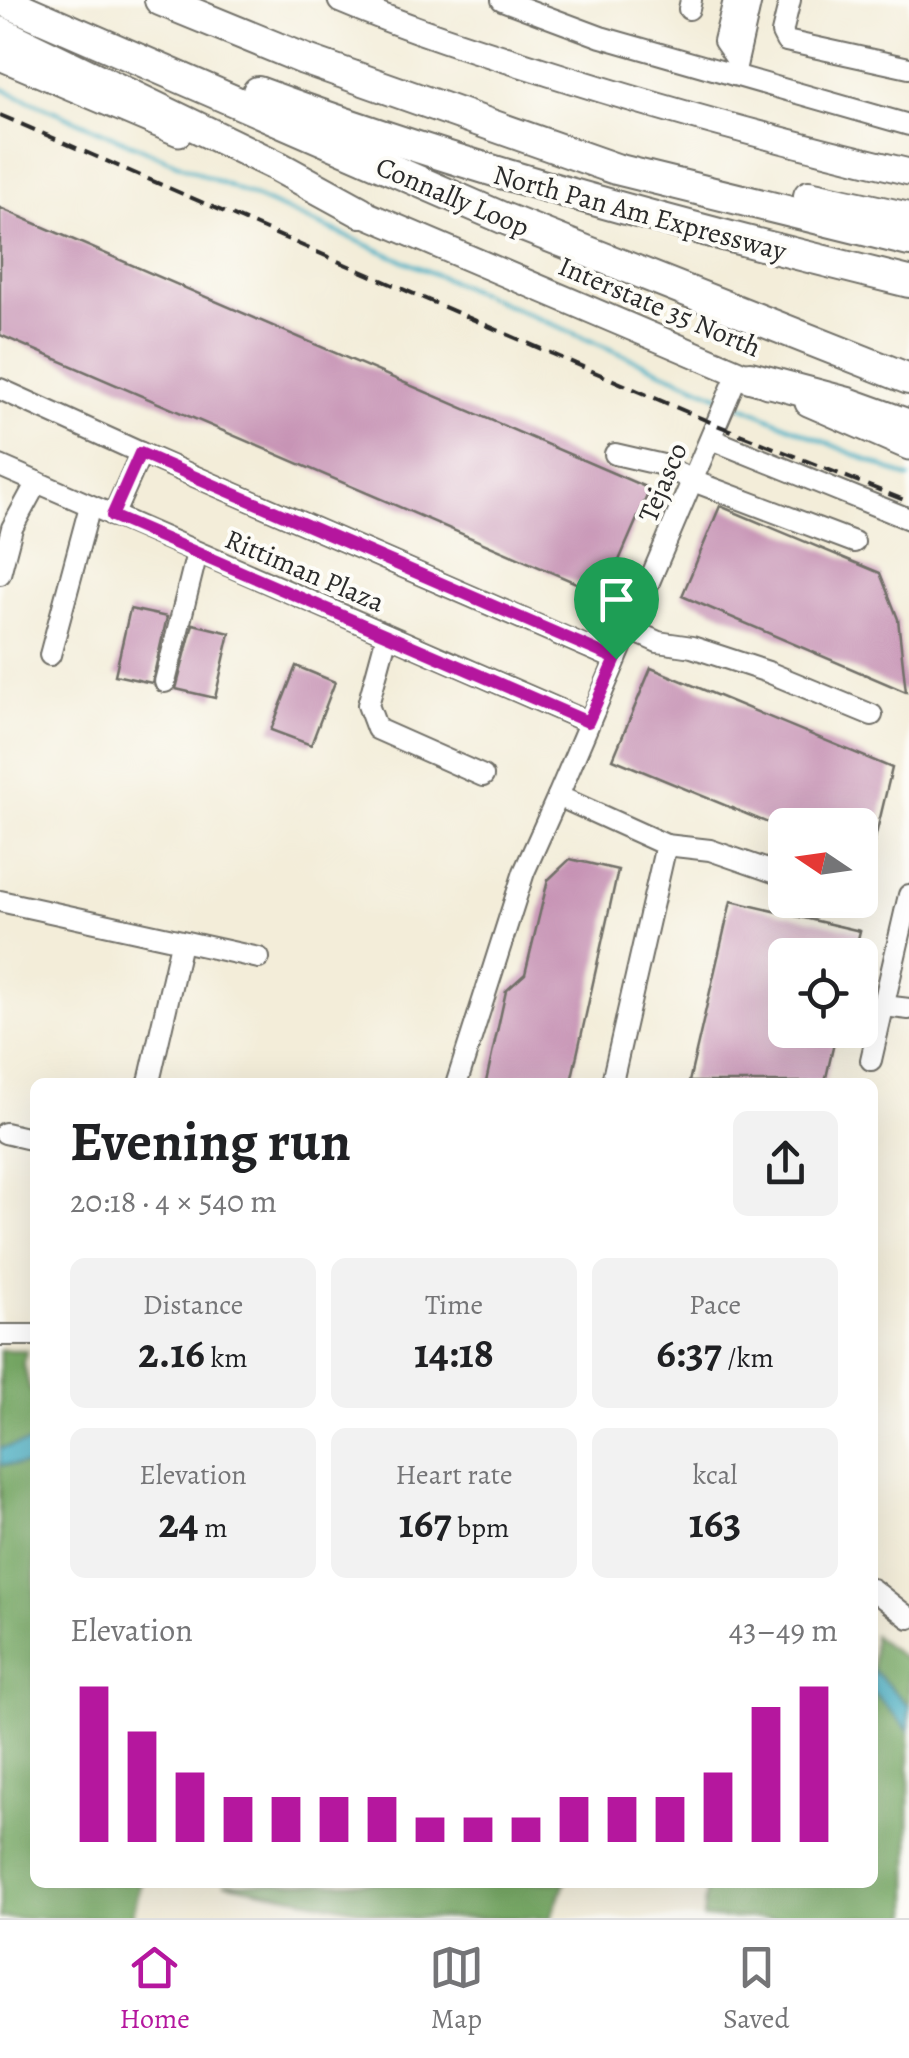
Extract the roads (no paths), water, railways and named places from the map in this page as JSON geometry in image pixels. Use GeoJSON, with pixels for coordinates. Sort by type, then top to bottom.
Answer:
{"type":"FeatureCollection","features":[{"type":"Feature","properties":{"kind":"highway","name":"Connally Loop"},"geometry":{"type":"LineString","coordinates":[[2,0],[503,218],[909,379]]}},
{"type":"Feature","properties":{"kind":"highway","name":"North Pan Am Expressway"},"geometry":{"type":"LineString","coordinates":[[39,0],[256,91],[455,160],[677,225],[909,282]]}},
{"type":"Feature","properties":{"kind":"highway","name":"North Pan Am Expressway"},"geometry":{"type":"LineString","coordinates":[[160,0],[304,60],[616,170],[909,240]]}},
{"type":"Feature","properties":{"kind":"highway"},"geometry":{"type":"LineString","coordinates":[[0,32],[277,166],[361,212]]}},
{"type":"Feature","properties":{"kind":"highway"},"geometry":{"type":"LineString","coordinates":[[394,91],[791,192],[909,218]]}},
{"type":"Feature","properties":{"kind":"highway"},"geometry":{"type":"LineString","coordinates":[[736,387],[848,403],[909,424]]}},
{"type":"Feature","properties":{"kind":"main road"},"geometry":{"type":"LineString","coordinates":[[348,1],[461,46],[639,102],[754,135],[909,172]]}},
{"type":"Feature","properties":{"kind":"main road","name":"Interstate 35 North"},"geometry":{"type":"LineString","coordinates":[[0,57],[361,212],[736,387],[909,447]]}},
{"type":"Feature","properties":{"kind":"street"},"geometry":{"type":"LineString","coordinates":[[502,0],[561,10],[601,38],[736,68],[909,124]]}},
{"type":"Feature","properties":{"kind":"street"},"geometry":{"type":"LineString","coordinates":[[734,0],[724,41],[736,68]]}},
{"type":"Feature","properties":{"kind":"street"},"geometry":{"type":"LineString","coordinates":[[736,68],[751,0]]}},
{"type":"Feature","properties":{"kind":"street"},"geometry":{"type":"LineString","coordinates":[[790,0],[782,33],[786,41],[909,68]]}},
{"type":"Feature","properties":{"kind":"street","name":"Tejasco"},"geometry":{"type":"LineString","coordinates":[[458,1078],[524,872],[736,387]]}},
{"type":"Feature","properties":{"kind":"street"},"geometry":{"type":"LineString","coordinates":[[0,389],[616,659]]}},
{"type":"Feature","properties":{"kind":"street"},"geometry":{"type":"LineString","coordinates":[[711,439],[909,520]]}},
{"type":"Feature","properties":{"kind":"street"},"geometry":{"type":"LineString","coordinates":[[112,516],[140,453]]}},
{"type":"Feature","properties":{"kind":"street"},"geometry":{"type":"LineString","coordinates":[[615,454],[664,465],[693,481],[854,542]]}},
{"type":"Feature","properties":{"kind":"street","name":"Rittiman Plaza"},"geometry":{"type":"LineString","coordinates":[[0,466],[588,722]]}},
{"type":"Feature","properties":{"kind":"street"},"geometry":{"type":"LineString","coordinates":[[0,574],[6,527],[37,482]]}},
{"type":"Feature","properties":{"kind":"street"},"geometry":{"type":"LineString","coordinates":[[50,655],[90,506]]}},
{"type":"Feature","properties":{"kind":"street"},"geometry":{"type":"LineString","coordinates":[[166,682],[198,553]]}},
{"type":"Feature","properties":{"kind":"street"},"geometry":{"type":"LineString","coordinates":[[628,629],[658,642],[692,647],[768,672],[872,716]]}},
{"type":"Feature","properties":{"kind":"street"},"geometry":{"type":"LineString","coordinates":[[387,635],[368,704],[377,729],[483,776]]}},
{"type":"Feature","properties":{"kind":"street"},"geometry":{"type":"LineString","coordinates":[[558,796],[666,845],[710,850],[768,870]]}},
{"type":"Feature","properties":{"kind":"street"},"geometry":{"type":"LineString","coordinates":[[613,1078],[666,845]]}},
{"type":"Feature","properties":{"kind":"street"},"geometry":{"type":"LineString","coordinates":[[872,1060],[909,895]]}},
{"type":"Feature","properties":{"kind":"street"},"geometry":{"type":"LineString","coordinates":[[0,900],[259,958]]}},
{"type":"Feature","properties":{"kind":"street"},"geometry":{"type":"LineString","coordinates":[[150,1078],[181,943]]}},
{"type":"Feature","properties":{"kind":"street"},"geometry":{"type":"LineString","coordinates":[[884,1006],[909,1010]]}},
{"type":"Feature","properties":{"kind":"street"},"geometry":{"type":"LineString","coordinates":[[5,1133],[30,1139]]}},
{"type":"Feature","properties":{"kind":"street"},"geometry":{"type":"LineString","coordinates":[[0,1335],[30,1335]]}},
{"type":"Feature","properties":{"kind":"street"},"geometry":{"type":"LineString","coordinates":[[878,1595],[909,1618]]}},
{"type":"Feature","properties":{"kind":"water"},"geometry":{"type":"Polygon","coordinates":[[[30,1443],[30,1465],[0,1465],[0,1448],[30,1443]]]}},
{"type":"Feature","properties":{"kind":"water"},"geometry":{"type":"Polygon","coordinates":[[[878,1675],[909,1706],[909,1731],[878,1697],[878,1675]]]}},
{"type":"Feature","properties":{"kind":"waterway"},"geometry":{"type":"LineString","coordinates":[[0,88],[722,397]]}},
{"type":"Feature","properties":{"kind":"waterway"},"geometry":{"type":"LineString","coordinates":[[735,403],[909,478]]}},
{"type":"Feature","properties":{"kind":"railway"},"geometry":{"type":"LineString","coordinates":[[0,115],[717,425],[909,502]]}}]}
